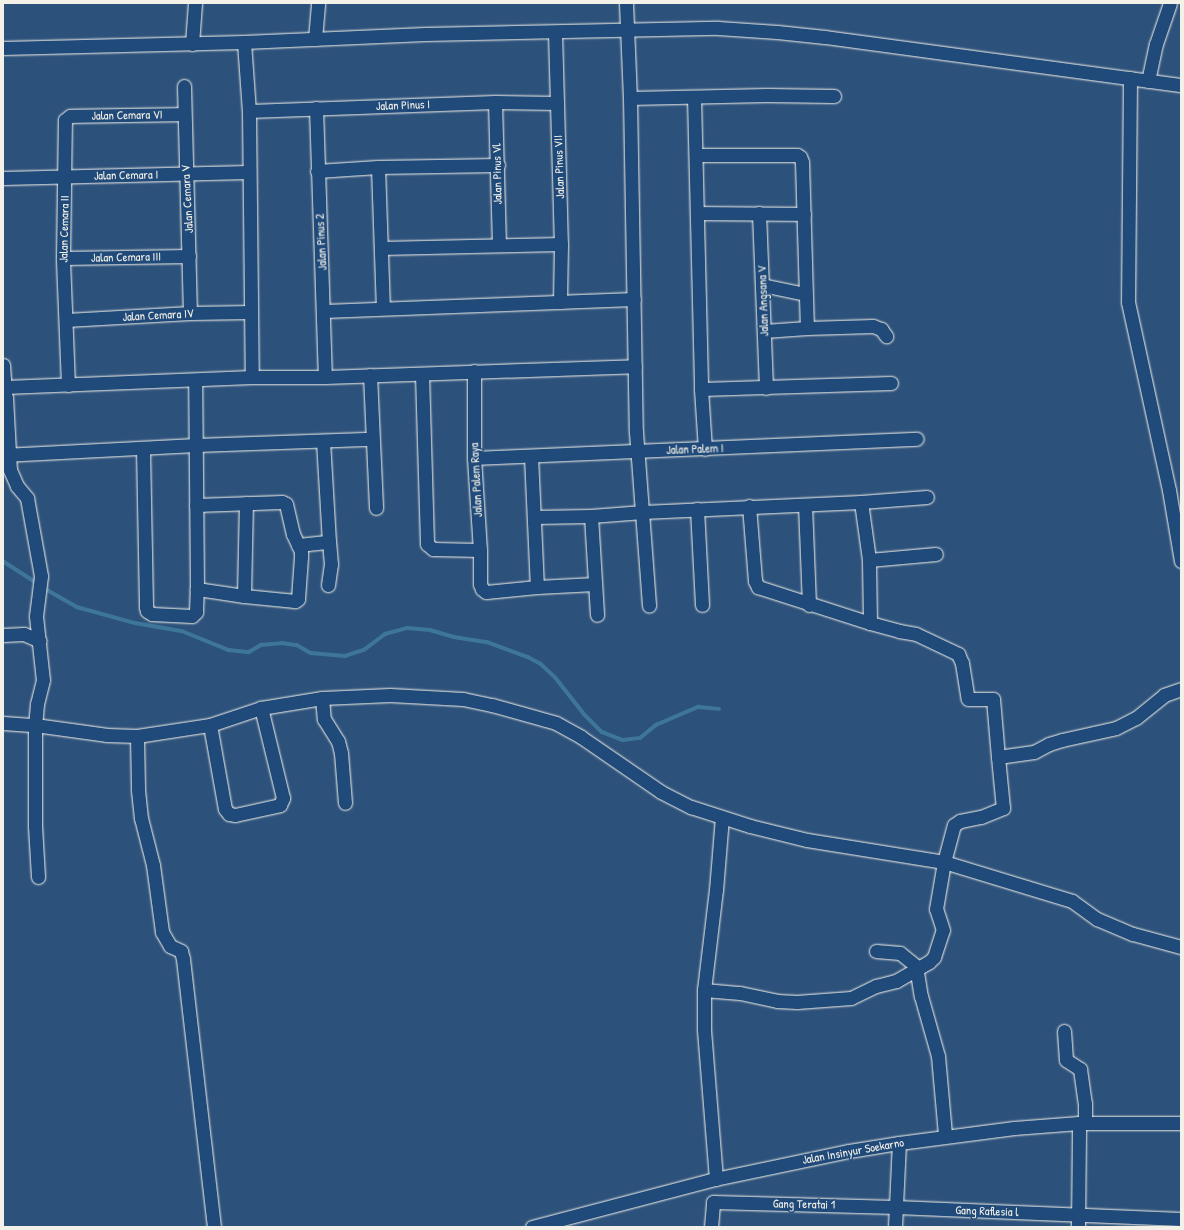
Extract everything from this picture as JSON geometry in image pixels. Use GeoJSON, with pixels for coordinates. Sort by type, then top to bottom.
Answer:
{"type":"FeatureCollection","features":[{"type":"Feature","properties":{"kind":"street"},"geometry":{"type":"LineString","coordinates":[[192,44],[195,3]]}},
{"type":"Feature","properties":{"kind":"street"},"geometry":{"type":"LineString","coordinates":[[315,39],[318,3]]}},
{"type":"Feature","properties":{"kind":"street"},"geometry":{"type":"LineString","coordinates":[[626,3],[630,98],[637,452],[643,512],[649,606]]}},
{"type":"Feature","properties":{"kind":"street"},"geometry":{"type":"LineString","coordinates":[[1148,81],[1156,44],[1170,3]]}},
{"type":"Feature","properties":{"kind":"street"},"geometry":{"type":"LineString","coordinates":[[3,48],[192,44],[425,34],[718,28],[777,32],[1181,85]]}},
{"type":"Feature","properties":{"kind":"street","name":"Jalan Pinus VII"},"geometry":{"type":"LineString","coordinates":[[555,32],[561,244],[560,302]]}},
{"type":"Feature","properties":{"kind":"street"},"geometry":{"type":"LineString","coordinates":[[244,42],[249,111],[248,172],[252,378]]}},
{"type":"Feature","properties":{"kind":"street"},"geometry":{"type":"LineString","coordinates":[[1130,78],[1128,284],[1132,322],[1169,490],[1181,561]]}},
{"type":"Feature","properties":{"kind":"street","name":"Jalan Cemara V"},"geometry":{"type":"LineString","coordinates":[[184,86],[185,174],[190,312]]}},
{"type":"Feature","properties":{"kind":"street"},"geometry":{"type":"LineString","coordinates":[[630,98],[767,95],[834,96]]}},
{"type":"Feature","properties":{"kind":"street"},"geometry":{"type":"LineString","coordinates":[[694,97],[698,213],[701,389],[705,449]]}},
{"type":"Feature","properties":{"kind":"street","name":"Jalan Pinus I"},"geometry":{"type":"LineString","coordinates":[[249,111],[495,102],[557,103]]}},
{"type":"Feature","properties":{"kind":"street","name":"Jalan Pinus Vl"},"geometry":{"type":"LineString","coordinates":[[495,102],[498,165],[499,245]]}},
{"type":"Feature","properties":{"kind":"street","name":"Jalan Pinus 2"},"geometry":{"type":"LineString","coordinates":[[316,108],[325,377]]}},
{"type":"Feature","properties":{"kind":"street","name":"Jalan Cemara VI"},"geometry":{"type":"LineString","coordinates":[[70,116],[184,114]]}},
{"type":"Feature","properties":{"kind":"street","name":"Jalan Cemara II"},"geometry":{"type":"LineString","coordinates":[[68,385],[63,258],[65,120],[70,116]]}},
{"type":"Feature","properties":{"kind":"street"},"geometry":{"type":"LineString","coordinates":[[696,155],[796,155],[800,157],[802,162],[807,328]]}},
{"type":"Feature","properties":{"kind":"street"},"geometry":{"type":"LineString","coordinates":[[317,171],[378,167],[498,165]]}},
{"type":"Feature","properties":{"kind":"street"},"geometry":{"type":"LineString","coordinates":[[378,167],[383,308]]}},
{"type":"Feature","properties":{"kind":"street","name":"Jalan Cemara I"},"geometry":{"type":"LineString","coordinates":[[3,178],[65,175],[248,172]]}},
{"type":"Feature","properties":{"kind":"street"},"geometry":{"type":"LineString","coordinates":[[698,213],[804,214]]}},
{"type":"Feature","properties":{"kind":"street","name":"Jalan Angsana V"},"geometry":{"type":"LineString","coordinates":[[759,213],[766,388]]}},
{"type":"Feature","properties":{"kind":"street"},"geometry":{"type":"LineString","coordinates":[[381,248],[561,244]]}},
{"type":"Feature","properties":{"kind":"street","name":"Jalan Cemara III"},"geometry":{"type":"LineString","coordinates":[[63,258],[189,256]]}},
{"type":"Feature","properties":{"kind":"street"},"geometry":{"type":"LineString","coordinates":[[762,286],[805,294]]}},
{"type":"Feature","properties":{"kind":"street"},"geometry":{"type":"LineString","coordinates":[[324,312],[383,308],[634,299]]}},
{"type":"Feature","properties":{"kind":"street","name":"Jalan Cemara IV"},"geometry":{"type":"LineString","coordinates":[[66,320],[190,312],[251,312]]}},
{"type":"Feature","properties":{"kind":"street"},"geometry":{"type":"LineString","coordinates":[[764,331],[872,326],[881,329],[886,336]]}},
{"type":"Feature","properties":{"kind":"street"},"geometry":{"type":"LineString","coordinates":[[3,365],[6,455],[13,478],[17,486],[27,498],[41,576],[36,616],[40,641],[43,680],[37,704],[35,725],[35,826],[38,878]]}},
{"type":"Feature","properties":{"kind":"street"},"geometry":{"type":"LineString","coordinates":[[4,394],[68,385],[635,366]]}},
{"type":"Feature","properties":{"kind":"street","name":"Jalan Palem Raya"},"geometry":{"type":"LineString","coordinates":[[474,371],[474,458],[480,550],[480,584],[482,589],[486,592],[537,586]]}},
{"type":"Feature","properties":{"kind":"street"},"geometry":{"type":"LineString","coordinates":[[422,374],[427,544],[434,549],[480,550]]}},
{"type":"Feature","properties":{"kind":"street"},"geometry":{"type":"LineString","coordinates":[[370,375],[376,508]]}},
{"type":"Feature","properties":{"kind":"street"},"geometry":{"type":"LineString","coordinates":[[143,449],[147,611],[152,614],[192,616],[196,612],[197,589],[195,380]]}},
{"type":"Feature","properties":{"kind":"street"},"geometry":{"type":"LineString","coordinates":[[701,389],[890,383]]}},
{"type":"Feature","properties":{"kind":"street","name":"Jalan Palem I"},"geometry":{"type":"LineString","coordinates":[[474,458],[916,439]]}},
{"type":"Feature","properties":{"kind":"street"},"geometry":{"type":"LineString","coordinates":[[6,455],[143,449],[196,445],[372,440]]}},
{"type":"Feature","properties":{"kind":"street"},"geometry":{"type":"LineString","coordinates":[[323,442],[331,564],[328,585]]}},
{"type":"Feature","properties":{"kind":"street"},"geometry":{"type":"LineString","coordinates":[[531,456],[537,586],[595,584]]}},
{"type":"Feature","properties":{"kind":"street"},"geometry":{"type":"LineString","coordinates":[[534,517],[591,516],[748,506],[861,502],[927,497]]}},
{"type":"Feature","properties":{"kind":"street"},"geometry":{"type":"LineString","coordinates":[[861,502],[869,560],[870,623]]}},
{"type":"Feature","properties":{"kind":"street"},"geometry":{"type":"LineString","coordinates":[[196,505],[246,503],[286,504],[301,557],[298,598],[290,601],[197,589]]}},
{"type":"Feature","properties":{"kind":"street"},"geometry":{"type":"LineString","coordinates":[[244,596],[246,503]]}},
{"type":"Feature","properties":{"kind":"street"},"geometry":{"type":"LineString","coordinates":[[806,505],[809,605]]}},
{"type":"Feature","properties":{"kind":"street"},"geometry":{"type":"LineString","coordinates":[[704,990],[740,993],[777,1000],[828,1000],[856,997],[876,986],[890,984],[917,970],[934,957],[941,939],[943,930],[936,909],[944,862],[955,823],[1003,809],[993,701],[990,698],[967,698],[960,655],[916,634],[899,632],[809,605],[756,585],[748,506]]}},
{"type":"Feature","properties":{"kind":"street"},"geometry":{"type":"LineString","coordinates":[[697,509],[702,605]]}},
{"type":"Feature","properties":{"kind":"street"},"geometry":{"type":"LineString","coordinates":[[591,516],[597,615]]}},
{"type":"Feature","properties":{"kind":"street"},"geometry":{"type":"LineString","coordinates":[[298,545],[329,542]]}},
{"type":"Feature","properties":{"kind":"street"},"geometry":{"type":"LineString","coordinates":[[869,560],[936,554]]}},
{"type":"Feature","properties":{"kind":"street"},"geometry":{"type":"LineString","coordinates":[[3,635],[24,634],[40,641]]}},
{"type":"Feature","properties":{"kind":"street"},"geometry":{"type":"LineString","coordinates":[[998,758],[1034,752],[1049,744],[1062,740],[1116,728],[1136,718],[1164,696],[1181,689]]}},
{"type":"Feature","properties":{"kind":"street"},"geometry":{"type":"LineString","coordinates":[[3,723],[35,725],[107,735],[137,736],[185,730],[210,725],[261,708],[322,698],[390,695],[456,699],[492,705],[556,723],[575,734],[661,792],[691,807],[807,840],[944,862],[1072,901],[1097,919],[1133,934],[1181,947]]}},
{"type":"Feature","properties":{"kind":"street"},"geometry":{"type":"LineString","coordinates":[[322,698],[324,719],[330,731],[338,741],[341,753],[344,803]]}},
{"type":"Feature","properties":{"kind":"street"},"geometry":{"type":"LineString","coordinates":[[210,725],[225,809],[230,814],[234,815],[280,805],[283,798],[261,708]]}},
{"type":"Feature","properties":{"kind":"street"},"geometry":{"type":"LineString","coordinates":[[137,736],[138,790],[141,818],[153,865],[162,932],[170,946],[181,951],[214,1227]]}},
{"type":"Feature","properties":{"kind":"street"},"geometry":{"type":"LineString","coordinates":[[715,1168],[704,1029],[704,990],[715,896],[722,817]]}},
{"type":"Feature","properties":{"kind":"street"},"geometry":{"type":"LineString","coordinates":[[876,951],[900,953],[914,963],[917,970],[921,996],[938,1056],[944,1127]]}},
{"type":"Feature","properties":{"kind":"street"},"geometry":{"type":"LineString","coordinates":[[1064,1031],[1066,1060],[1080,1069],[1084,1116],[1078,1227]]}},
{"type":"Feature","properties":{"kind":"street","name":"Jalan Insinyur Soekarno"},"geometry":{"type":"LineString","coordinates":[[532,1227],[715,1168],[899,1143],[944,1127],[1084,1116],[1181,1123]]}},
{"type":"Feature","properties":{"kind":"street"},"geometry":{"type":"LineString","coordinates":[[895,1227],[899,1143]]}},
{"type":"Feature","properties":{"kind":"street","name":"Gang Teratai 1"},"geometry":{"type":"LineString","coordinates":[[712,1227],[713,1202],[896,1206]]}},
{"type":"Feature","properties":{"kind":"street","name":"Gang Raflesia l"},"geometry":{"type":"LineString","coordinates":[[896,1206],[1079,1213],[1181,1219]]}},
{"type":"Feature","properties":{"kind":"waterway"},"geometry":{"type":"LineString","coordinates":[[3,561],[37,583]]}},
{"type":"Feature","properties":{"kind":"waterway"},"geometry":{"type":"LineString","coordinates":[[42,587],[77,607],[135,623],[182,631],[229,650],[249,652],[261,645],[282,643],[297,645],[311,653],[345,656],[364,650],[385,634],[407,628],[430,630],[454,637],[487,642],[528,657],[541,664],[556,678],[585,715],[602,732],[623,740],[640,738],[656,725],[698,707],[719,709]]}}]}
